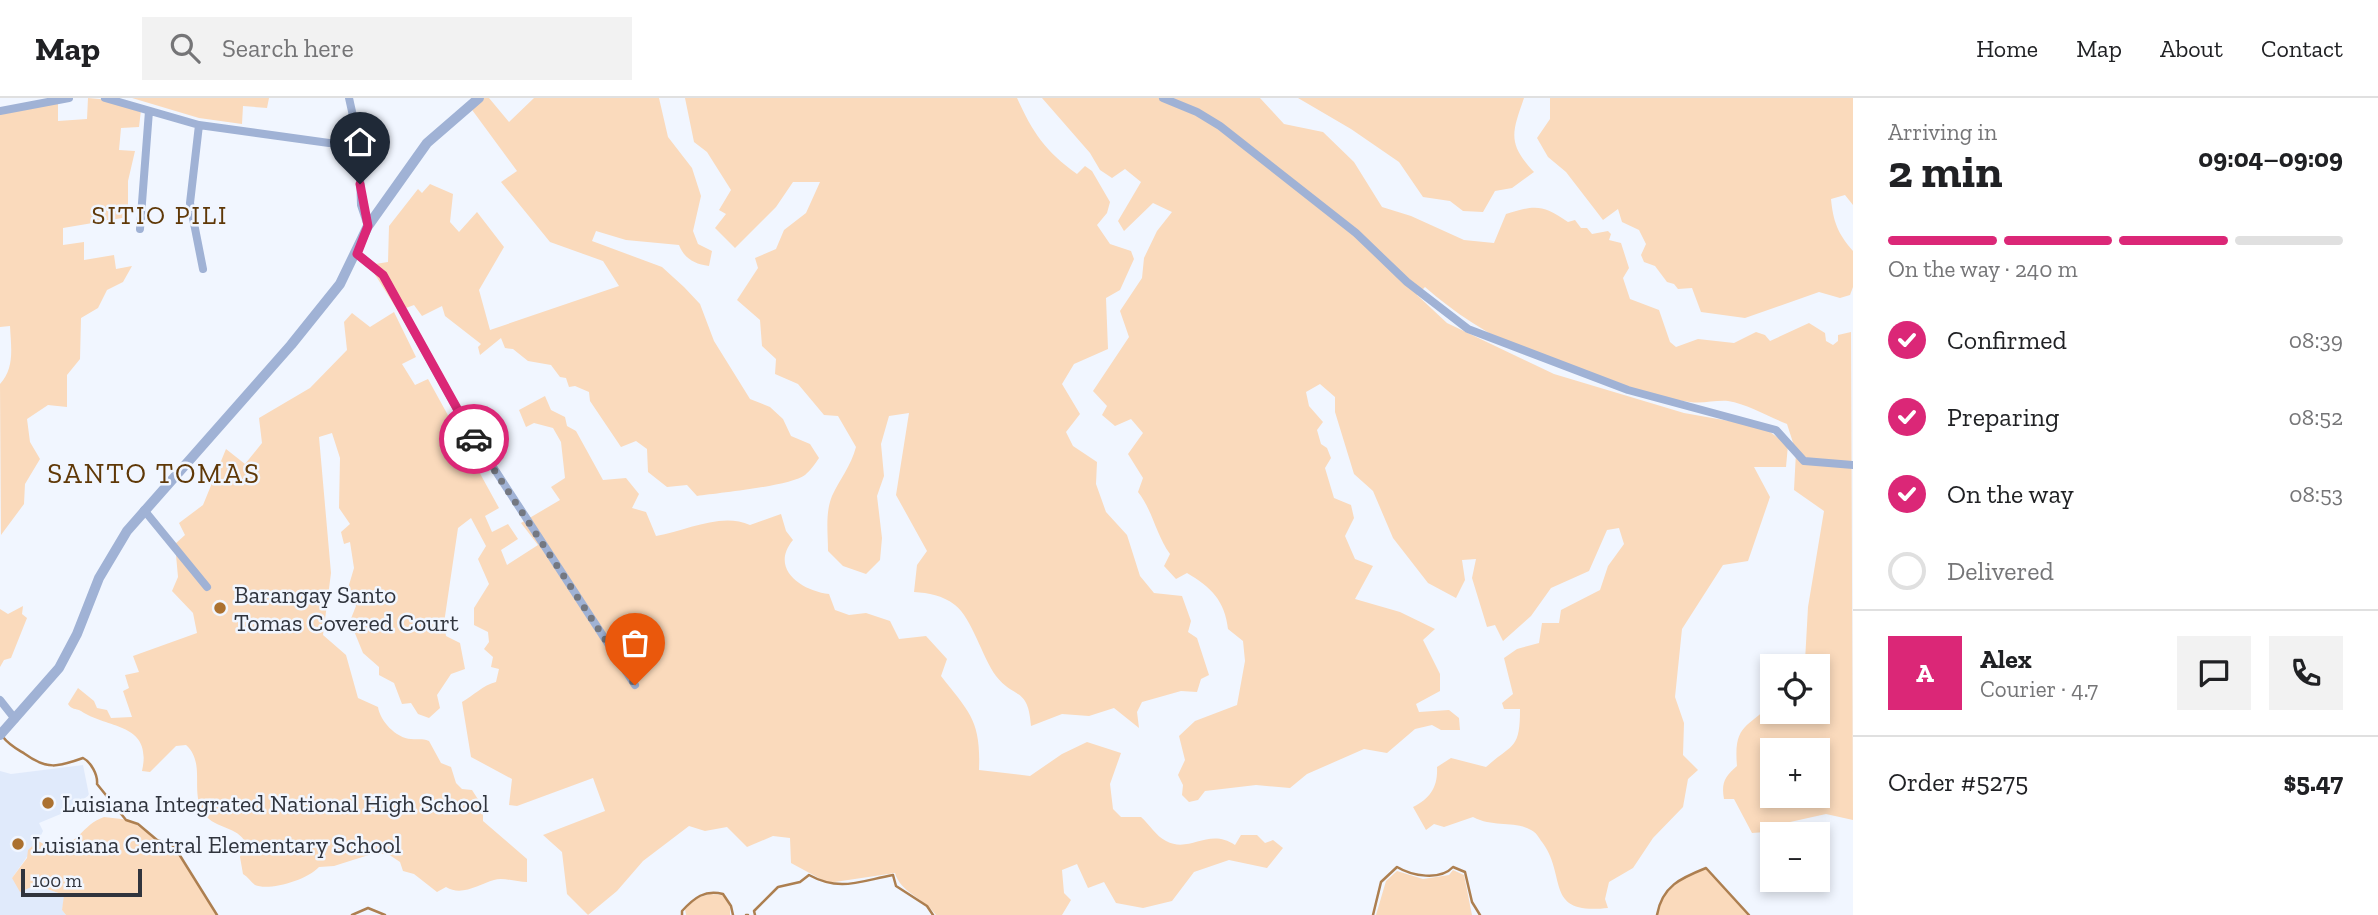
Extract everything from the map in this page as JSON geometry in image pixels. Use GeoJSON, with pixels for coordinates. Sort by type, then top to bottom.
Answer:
{"type":"FeatureCollection","features":[{"type":"Feature","properties":{"kind":"street"},"geometry":{"type":"LineString","coordinates":[[0,111],[69,98]]}},
{"type":"Feature","properties":{"kind":"street"},"geometry":{"type":"LineString","coordinates":[[104,98],[199,125],[328,143],[359,142]]}},
{"type":"Feature","properties":{"kind":"street"},"geometry":{"type":"LineString","coordinates":[[349,98],[359,142],[360,194],[368,226]]}},
{"type":"Feature","properties":{"kind":"street"},"geometry":{"type":"LineString","coordinates":[[0,735],[59,668],[77,634],[107,562],[144,510],[291,345],[340,284],[357,254],[368,226],[427,143],[479,98]]}},
{"type":"Feature","properties":{"kind":"street"},"geometry":{"type":"LineString","coordinates":[[1163,98],[1197,111],[1220,126],[1344,223],[1407,282],[1468,329],[1628,390],[1776,430],[1804,461],[1853,465]]}},
{"type":"Feature","properties":{"kind":"street"},"geometry":{"type":"LineString","coordinates":[[140,229],[149,111]]}},
{"type":"Feature","properties":{"kind":"street"},"geometry":{"type":"LineString","coordinates":[[199,125],[190,203],[203,269]]}},
{"type":"Feature","properties":{"kind":"street"},"geometry":{"type":"LineString","coordinates":[[357,254],[383,275],[467,427],[635,685]]}},
{"type":"Feature","properties":{"kind":"street"},"geometry":{"type":"LineString","coordinates":[[144,510],[207,587]]}},
{"type":"Feature","properties":{"kind":"street"},"geometry":{"type":"LineString","coordinates":[[0,700],[15,719]]}},
{"type":"Feature","properties":{"kind":"shaded area"},"geometry":{"type":"Polygon","coordinates":[[[58,98],[58,121],[87,119],[88,98],[111,100],[141,110],[139,127],[121,128],[119,150],[135,151],[128,181],[128,217],[63,228],[63,245],[84,242],[84,260],[114,255],[116,269],[132,266],[123,282],[107,290],[98,308],[81,318],[80,359],[67,375],[67,407],[48,405],[27,419],[30,442],[40,459],[25,484],[24,504],[1,535],[0,384],[8,371],[11,349],[10,326],[0,327],[0,114],[58,98]]]}},
{"type":"Feature","properties":{"kind":"shaded area"},"geometry":{"type":"Polygon","coordinates":[[[132,98],[269,98],[267,108],[243,106],[242,124],[199,118],[132,98]]]}},
{"type":"Feature","properties":{"kind":"shaded area"},"geometry":{"type":"Polygon","coordinates":[[[475,98],[489,98],[509,122],[534,98],[659,98],[668,137],[692,168],[701,196],[693,231],[698,244],[712,251],[709,266],[690,260],[679,245],[626,240],[596,231],[592,241],[662,267],[700,304],[714,341],[750,399],[770,407],[783,419],[791,436],[810,444],[819,458],[807,473],[797,479],[770,486],[697,496],[687,485],[667,487],[648,472],[647,449],[636,441],[621,447],[590,401],[589,392],[575,386],[569,387],[566,378],[560,377],[551,365],[528,361],[513,349],[505,348],[501,338],[480,355],[478,347],[481,344],[445,316],[442,306],[422,316],[414,305],[398,311],[369,265],[388,262],[389,226],[418,189],[422,193],[430,184],[453,194],[450,222],[459,232],[477,212],[504,247],[479,290],[490,330],[619,286],[603,261],[550,242],[501,182],[517,171],[467,103],[475,98]]]}},
{"type":"Feature","properties":{"kind":"shaded area"},"geometry":{"type":"Polygon","coordinates":[[[685,98],[1017,98],[1035,131],[1056,157],[1077,174],[1085,166],[1092,171],[1110,202],[1107,213],[1097,225],[1110,244],[1131,251],[1134,259],[1120,290],[1106,298],[1108,349],[1074,364],[1062,384],[1080,414],[1066,432],[1073,446],[1097,462],[1096,484],[1106,512],[1127,535],[1140,576],[1154,593],[1182,596],[1191,621],[1188,632],[1197,638],[1209,675],[1201,679],[1197,692],[1181,691],[1142,702],[1137,712],[1139,728],[1114,708],[1089,716],[1062,714],[1031,726],[1024,699],[996,676],[961,611],[940,597],[914,592],[917,565],[927,551],[896,495],[909,413],[889,416],[881,444],[884,476],[877,496],[882,538],[880,560],[866,574],[843,566],[828,551],[828,509],[856,447],[838,416],[824,415],[798,384],[775,374],[776,359],[762,346],[760,320],[737,300],[758,268],[755,258],[776,249],[784,230],[806,213],[820,182],[793,182],[776,207],[735,248],[715,228],[726,214],[719,210],[731,190],[707,152],[694,142],[685,98]]]}},
{"type":"Feature","properties":{"kind":"shaded area"},"geometry":{"type":"Polygon","coordinates":[[[1042,98],[1260,98],[1284,124],[1323,132],[1354,162],[1382,207],[1411,216],[1464,240],[1494,243],[1506,214],[1532,208],[1545,209],[1568,222],[1575,220],[1581,228],[1587,228],[1592,234],[1608,231],[1611,234],[1609,240],[1621,243],[1629,268],[1623,278],[1630,299],[1659,310],[1670,342],[1676,347],[1698,339],[1734,343],[1756,332],[1765,335],[1770,341],[1809,323],[1825,333],[1826,341],[1833,345],[1838,341],[1838,335],[1851,332],[1853,820],[1826,814],[1790,822],[1760,822],[1760,832],[1752,833],[1734,799],[1724,799],[1725,780],[1737,766],[1736,751],[1741,733],[1760,714],[1760,724],[1830,724],[1830,654],[1805,654],[1808,607],[1824,511],[1794,490],[1796,452],[1787,424],[1735,403],[1695,402],[1655,396],[1584,377],[1515,347],[1483,329],[1425,287],[1417,295],[1447,323],[1554,374],[1684,413],[1763,427],[1788,445],[1786,467],[1754,467],[1770,497],[1748,561],[1723,565],[1682,629],[1675,697],[1684,723],[1683,755],[1698,770],[1688,779],[1683,807],[1653,838],[1633,868],[1609,882],[1605,899],[1608,908],[1588,909],[1574,906],[1565,899],[1560,891],[1550,855],[1536,834],[1524,827],[1473,817],[1444,827],[1434,824],[1426,830],[1413,807],[1432,791],[1437,767],[1451,758],[1486,767],[1509,749],[1516,739],[1520,709],[1504,709],[1502,703],[1513,694],[1504,658],[1517,649],[1539,643],[1542,623],[1559,623],[1561,610],[1600,590],[1608,566],[1624,544],[1619,528],[1607,530],[1589,571],[1551,588],[1531,616],[1503,641],[1495,625],[1487,627],[1472,578],[1476,559],[1462,560],[1465,580],[1456,598],[1428,583],[1393,538],[1373,491],[1354,474],[1335,412],[1335,397],[1320,384],[1306,392],[1309,406],[1323,422],[1317,430],[1321,444],[1327,448],[1331,458],[1325,468],[1334,498],[1351,505],[1354,518],[1345,536],[1355,559],[1373,566],[1355,599],[1400,612],[1435,629],[1423,640],[1440,674],[1440,691],[1416,704],[1419,712],[1449,710],[1459,718],[1460,730],[1441,730],[1432,725],[1415,729],[1387,753],[1364,749],[1307,774],[1290,788],[1256,785],[1205,791],[1198,800],[1189,802],[1182,795],[1183,785],[1178,775],[1185,760],[1179,736],[1195,721],[1237,705],[1245,661],[1243,641],[1228,629],[1224,610],[1210,589],[1187,573],[1176,579],[1164,566],[1170,554],[1138,492],[1143,478],[1128,454],[1143,433],[1131,419],[1115,426],[1102,415],[1107,406],[1093,391],[1129,337],[1120,311],[1142,278],[1144,258],[1157,231],[1172,212],[1153,203],[1124,231],[1118,221],[1141,182],[1125,169],[1112,178],[1100,170],[1090,153],[1042,98]]]}},
{"type":"Feature","properties":{"kind":"shaded area"},"geometry":{"type":"Polygon","coordinates":[[[1298,98],[1524,98],[1514,137],[1519,153],[1534,172],[1512,188],[1495,191],[1483,212],[1463,211],[1450,201],[1423,197],[1399,162],[1351,129],[1298,98]]]}},
{"type":"Feature","properties":{"kind":"shaded area"},"geometry":{"type":"Polygon","coordinates":[[[1550,98],[1853,98],[1853,205],[1845,195],[1831,199],[1837,227],[1853,251],[1853,287],[1850,295],[1840,298],[1819,292],[1745,318],[1701,312],[1692,288],[1678,289],[1667,282],[1655,266],[1644,262],[1641,255],[1646,244],[1639,230],[1622,222],[1618,209],[1603,220],[1566,172],[1548,157],[1537,138],[1550,119],[1550,98]]]}},
{"type":"Feature","properties":{"kind":"shaded area"},"geometry":{"type":"Polygon","coordinates":[[[394,312],[416,357],[402,364],[415,385],[428,379],[499,508],[485,516],[492,532],[508,524],[518,539],[501,550],[507,565],[538,545],[521,523],[560,500],[551,487],[565,478],[561,442],[553,428],[534,423],[526,427],[519,410],[545,396],[551,410],[565,417],[567,426],[576,431],[603,480],[626,478],[639,494],[632,508],[646,512],[656,536],[715,521],[750,525],[781,514],[786,531],[793,540],[785,560],[787,569],[799,583],[829,594],[835,610],[849,615],[866,613],[890,621],[899,639],[926,636],[947,659],[941,676],[966,709],[976,728],[979,770],[1030,776],[1062,754],[1087,742],[1121,753],[1110,784],[1113,809],[1121,817],[1141,817],[1159,836],[1175,844],[1216,839],[1235,845],[1241,835],[1257,835],[1265,843],[1273,840],[1283,848],[1267,868],[1229,860],[1194,872],[1172,901],[1143,908],[1116,903],[1104,882],[1088,888],[1077,864],[1062,870],[1064,893],[1071,900],[1062,915],[936,915],[902,885],[895,873],[828,883],[791,863],[790,838],[773,836],[747,847],[727,827],[705,831],[689,826],[643,861],[617,891],[588,915],[567,894],[562,852],[543,835],[605,811],[593,778],[517,806],[509,805],[512,779],[471,757],[462,702],[496,682],[499,669],[491,667],[493,657],[484,649],[489,642],[488,632],[474,625],[474,608],[489,584],[478,559],[486,546],[471,518],[458,528],[444,623],[446,636],[460,643],[465,669],[451,674],[437,695],[440,708],[429,718],[418,714],[411,703],[402,704],[394,683],[379,675],[379,667],[363,653],[350,621],[356,606],[349,585],[354,568],[350,542],[344,544],[341,532],[350,524],[339,508],[340,458],[332,433],[319,437],[331,573],[323,635],[346,655],[358,698],[378,707],[385,723],[400,736],[429,741],[441,763],[451,767],[456,783],[462,789],[472,790],[483,807],[483,821],[527,859],[527,882],[498,879],[464,890],[446,887],[437,892],[414,874],[403,871],[400,862],[388,854],[375,853],[334,866],[319,867],[305,877],[287,884],[269,887],[255,885],[243,874],[240,857],[244,840],[240,835],[207,817],[199,804],[197,769],[192,752],[186,745],[176,746],[150,772],[142,771],[144,755],[141,743],[134,735],[68,704],[78,688],[94,701],[97,708],[107,710],[111,718],[132,717],[123,691],[129,688],[125,675],[139,672],[133,656],[197,633],[193,613],[172,591],[178,577],[175,544],[185,535],[179,523],[203,505],[226,449],[245,464],[262,443],[259,418],[310,388],[347,350],[344,322],[352,313],[370,327],[394,312]]]}},
{"type":"Feature","properties":{"kind":"shaded area"},"geometry":{"type":"Polygon","coordinates":[[[23,606],[22,614],[27,618],[11,658],[4,660],[0,667],[0,609],[8,614],[23,606]]]}},
{"type":"Feature","properties":{"kind":"shaded area"},"geometry":{"type":"Polygon","coordinates":[[[83,765],[89,795],[68,811],[39,823],[43,831],[12,878],[65,895],[62,910],[66,915],[0,915],[0,771],[11,774],[83,765]]]}},
{"type":"Feature","properties":{"kind":"shaded area"},"geometry":{"type":"Polygon","coordinates":[[[104,817],[130,820],[157,840],[174,846],[217,915],[66,915],[62,910],[64,895],[36,885],[20,892],[12,878],[27,858],[28,850],[38,841],[52,848],[61,846],[104,817]]]}},
{"type":"Feature","properties":{"kind":"shaded area"},"geometry":{"type":"Polygon","coordinates":[[[1706,868],[1749,915],[1657,915],[1663,897],[1674,884],[1706,868]]]}},
{"type":"Feature","properties":{"kind":"shaded area"},"geometry":{"type":"Polygon","coordinates":[[[1453,870],[1464,875],[1472,915],[1376,915],[1386,881],[1397,871],[1423,879],[1449,875],[1453,870]]]}},
{"type":"Feature","properties":{"kind":"shaded area"},"geometry":{"type":"Polygon","coordinates":[[[710,894],[723,895],[730,907],[730,915],[686,915],[685,909],[697,898],[710,894]]]}},
{"type":"Feature","properties":{"kind":"waterway"},"geometry":{"type":"LineString","coordinates":[[3,737],[16,749],[46,765],[59,765],[83,758],[86,760],[95,773],[97,784],[126,820],[138,824],[157,840],[174,846],[217,915]]}},
{"type":"Feature","properties":{"kind":"waterway"},"geometry":{"type":"LineString","coordinates":[[1373,915],[1381,882],[1397,867],[1426,876],[1441,874],[1453,867],[1465,872],[1472,902],[1480,915]]}},
{"type":"Feature","properties":{"kind":"waterway"},"geometry":{"type":"LineString","coordinates":[[1657,915],[1663,897],[1674,884],[1706,868],[1749,915]]}},
{"type":"Feature","properties":{"kind":"waterway"},"geometry":{"type":"LineString","coordinates":[[755,915],[754,911],[778,887],[800,882],[809,875],[840,884],[893,875],[896,886],[927,906],[933,915]]}},
{"type":"Feature","properties":{"kind":"waterway"},"geometry":{"type":"LineString","coordinates":[[682,915],[682,911],[695,899],[711,893],[723,894],[733,915]]}},
{"type":"Feature","properties":{"kind":"waterway"},"geometry":{"type":"LineString","coordinates":[[352,915],[368,908],[385,915]]}},
{"type":"Feature","properties":{"kind":"way so far"},"geometry":{"type":"LineString","coordinates":[[474,439],[635,685]]}},
{"type":"Feature","properties":{"kind":"place","name":"Barangay Santo Tomas Covered Court"},"geometry":{"type":"Point","coordinates":[220,608]}},
{"type":"Feature","properties":{"kind":"place","name":"Luisiana Integrated National High School"},"geometry":{"type":"Point","coordinates":[48,803]}},
{"type":"Feature","properties":{"kind":"place","name":"Luisiana Central Elementary School"},"geometry":{"type":"Point","coordinates":[18,844]}},
{"type":"Feature","properties":{"kind":"district","name":"SITIO PILI"},"geometry":{"type":"Point","coordinates":[160,215]}},
{"type":"Feature","properties":{"kind":"district","name":"SANTO TOMAS"},"geometry":{"type":"Point","coordinates":[154,473]}},
{"type":"Feature","properties":{"kind":"route"},"geometry":{"type":"LineString","coordinates":[[360,184],[361,205],[368,226],[357,254],[383,275],[474,439]]}}]}
